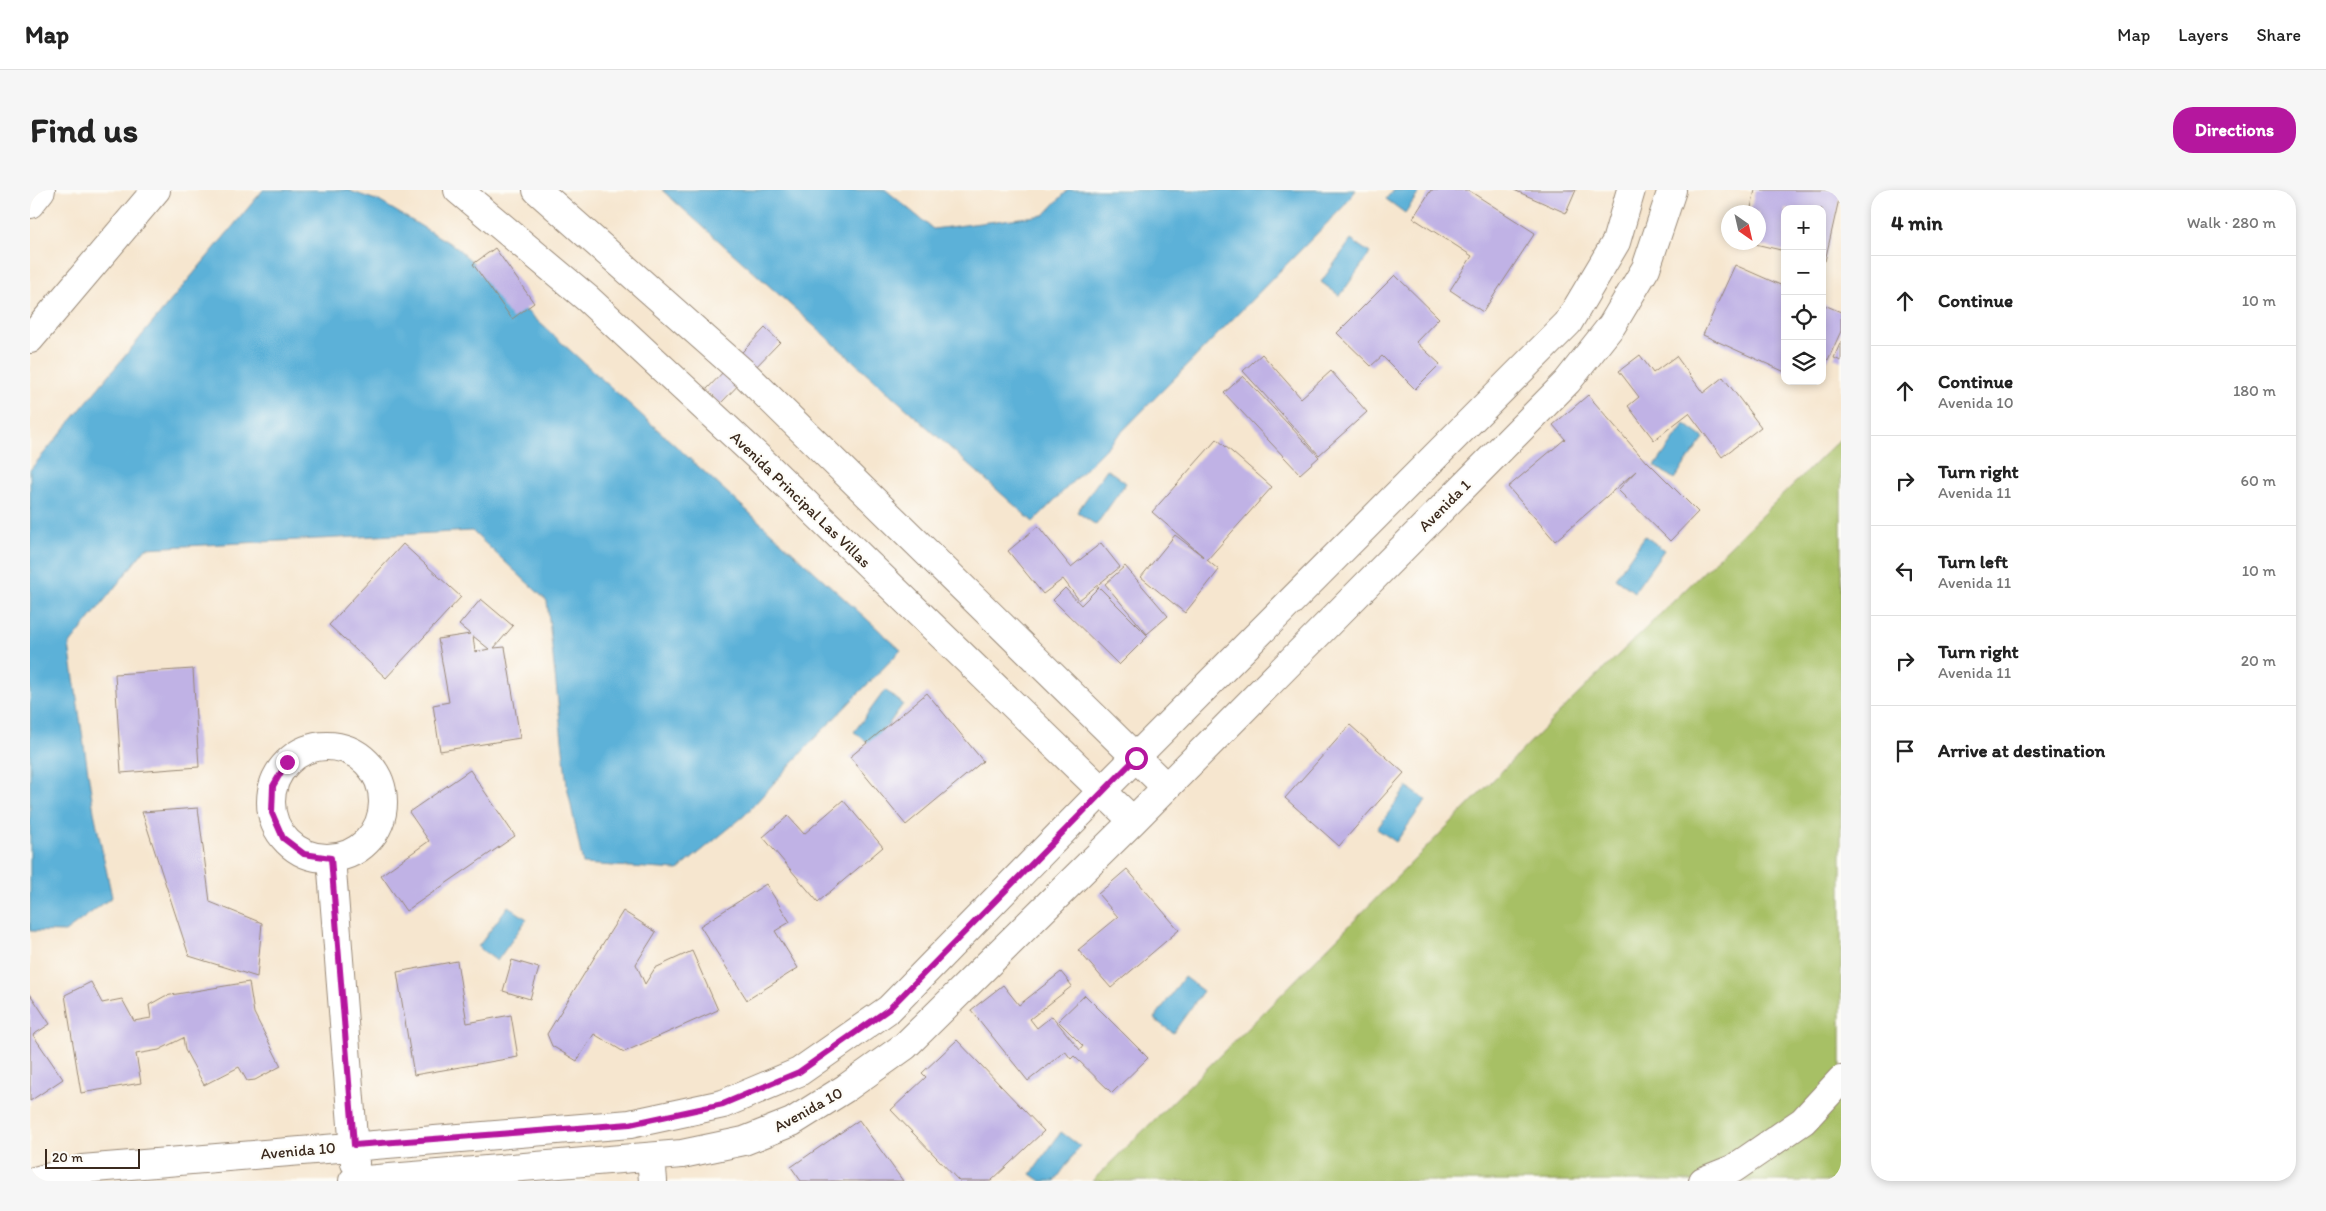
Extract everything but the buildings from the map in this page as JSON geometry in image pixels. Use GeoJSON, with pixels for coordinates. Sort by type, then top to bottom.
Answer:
{"type":"FeatureCollection","features":[{"type":"Feature","properties":{"kind":"street"},"geometry":{"type":"LineString","coordinates":[[30,204],[41,190]]}},
{"type":"Feature","properties":{"kind":"street"},"geometry":{"type":"LineString","coordinates":[[30,339],[156,190]]}},
{"type":"Feature","properties":{"kind":"street","name":"Avenida Principal Las Villas"},"geometry":{"type":"LineString","coordinates":[[458,190],[588,300],[739,439],[1133,821]]}},
{"type":"Feature","properties":{"kind":"street"},"geometry":{"type":"LineString","coordinates":[[536,190],[747,376],[1166,787]]}},
{"type":"Feature","properties":{"kind":"street"},"geometry":{"type":"LineString","coordinates":[[1136,758],[1568,323],[1616,242],[1631,190]]}},
{"type":"Feature","properties":{"kind":"street","name":"Avenida 1"},"geometry":{"type":"LineString","coordinates":[[1133,821],[1567,382],[1612,325],[1646,268],[1672,190]]}},
{"type":"Feature","properties":{"kind":"street"},"geometry":{"type":"LineString","coordinates":[[337,746],[362,757],[379,778],[384,805],[376,831],[357,850],[331,858],[304,854],[283,838],[272,813],[273,786],[287,762],[310,748],[337,746]]}},
{"type":"Feature","properties":{"kind":"street","name":"Avenida 10"},"geometry":{"type":"LineString","coordinates":[[34,1181],[82,1169],[354,1145],[630,1124],[723,1104],[799,1072],[889,1009],[1136,758]]}},
{"type":"Feature","properties":{"kind":"street","name":"Avenida 10"},"geometry":{"type":"LineString","coordinates":[[356,1181],[652,1169],[682,1154],[744,1141],[792,1122],[905,1046],[1133,821]]}},
{"type":"Feature","properties":{"kind":"street"},"geometry":{"type":"LineString","coordinates":[[331,858],[356,1181]]}},
{"type":"Feature","properties":{"kind":"street"},"geometry":{"type":"LineString","coordinates":[[845,1040],[869,1072]]}},
{"type":"Feature","properties":{"kind":"street"},"geometry":{"type":"LineString","coordinates":[[1703,1181],[1733,1169],[1803,1121],[1841,1080]]}},
{"type":"Feature","properties":{"kind":"green space"},"geometry":{"type":"Polygon","coordinates":[[[1841,438],[1841,1181],[1092,1181],[1266,1010],[1570,702],[1841,438]]]}},
{"type":"Feature","properties":{"kind":"water"},"geometry":{"type":"Polygon","coordinates":[[[263,190],[347,190],[379,201],[456,247],[901,650],[813,740],[744,816],[678,870],[583,864],[567,786],[547,601],[472,531],[146,548],[69,645],[94,812],[112,897],[65,932],[30,931],[30,470],[263,190]]]}},
{"type":"Feature","properties":{"kind":"water"},"geometry":{"type":"Polygon","coordinates":[[[662,190],[886,190],[933,229],[1044,215],[1068,190],[1356,190],[1344,206],[1033,522],[662,190]]]}},
{"type":"Feature","properties":{"kind":"water"},"geometry":{"type":"Polygon","coordinates":[[[1393,190],[1421,190],[1405,213],[1386,199],[1393,190]]]}},
{"type":"Feature","properties":{"kind":"water"},"geometry":{"type":"Polygon","coordinates":[[[1351,240],[1370,253],[1340,296],[1321,282],[1351,240]]]}},
{"type":"Feature","properties":{"kind":"water"},"geometry":{"type":"Polygon","coordinates":[[[1685,424],[1704,438],[1674,479],[1655,466],[1685,424]]]}},
{"type":"Feature","properties":{"kind":"water"},"geometry":{"type":"Polygon","coordinates":[[[1107,469],[1126,483],[1096,525],[1077,512],[1107,469]]]}},
{"type":"Feature","properties":{"kind":"water"},"geometry":{"type":"Polygon","coordinates":[[[1645,536],[1664,550],[1634,592],[1615,578],[1645,536]]]}},
{"type":"Feature","properties":{"kind":"water"},"geometry":{"type":"Polygon","coordinates":[[[885,690],[903,704],[873,746],[854,732],[885,690]]]}},
{"type":"Feature","properties":{"kind":"water"},"geometry":{"type":"Polygon","coordinates":[[[1407,787],[1426,800],[1396,842],[1377,829],[1407,787]]]}},
{"type":"Feature","properties":{"kind":"water"},"geometry":{"type":"Polygon","coordinates":[[[508,906],[527,919],[497,961],[478,947],[508,906]]]}},
{"type":"Feature","properties":{"kind":"water"},"geometry":{"type":"Polygon","coordinates":[[[1184,977],[1203,991],[1173,1033],[1154,1019],[1184,977]]]}},
{"type":"Feature","properties":{"kind":"water"},"geometry":{"type":"Polygon","coordinates":[[[1061,1132],[1080,1146],[1055,1181],[1041,1181],[1031,1174],[1061,1132]]]}},
{"type":"Feature","properties":{"kind":"route"},"geometry":{"type":"LineString","coordinates":[[287,762],[273,786],[272,813],[283,838],[304,854],[331,858],[354,1145],[630,1124],[723,1104],[799,1072],[889,1009],[1136,758]]}}]}
